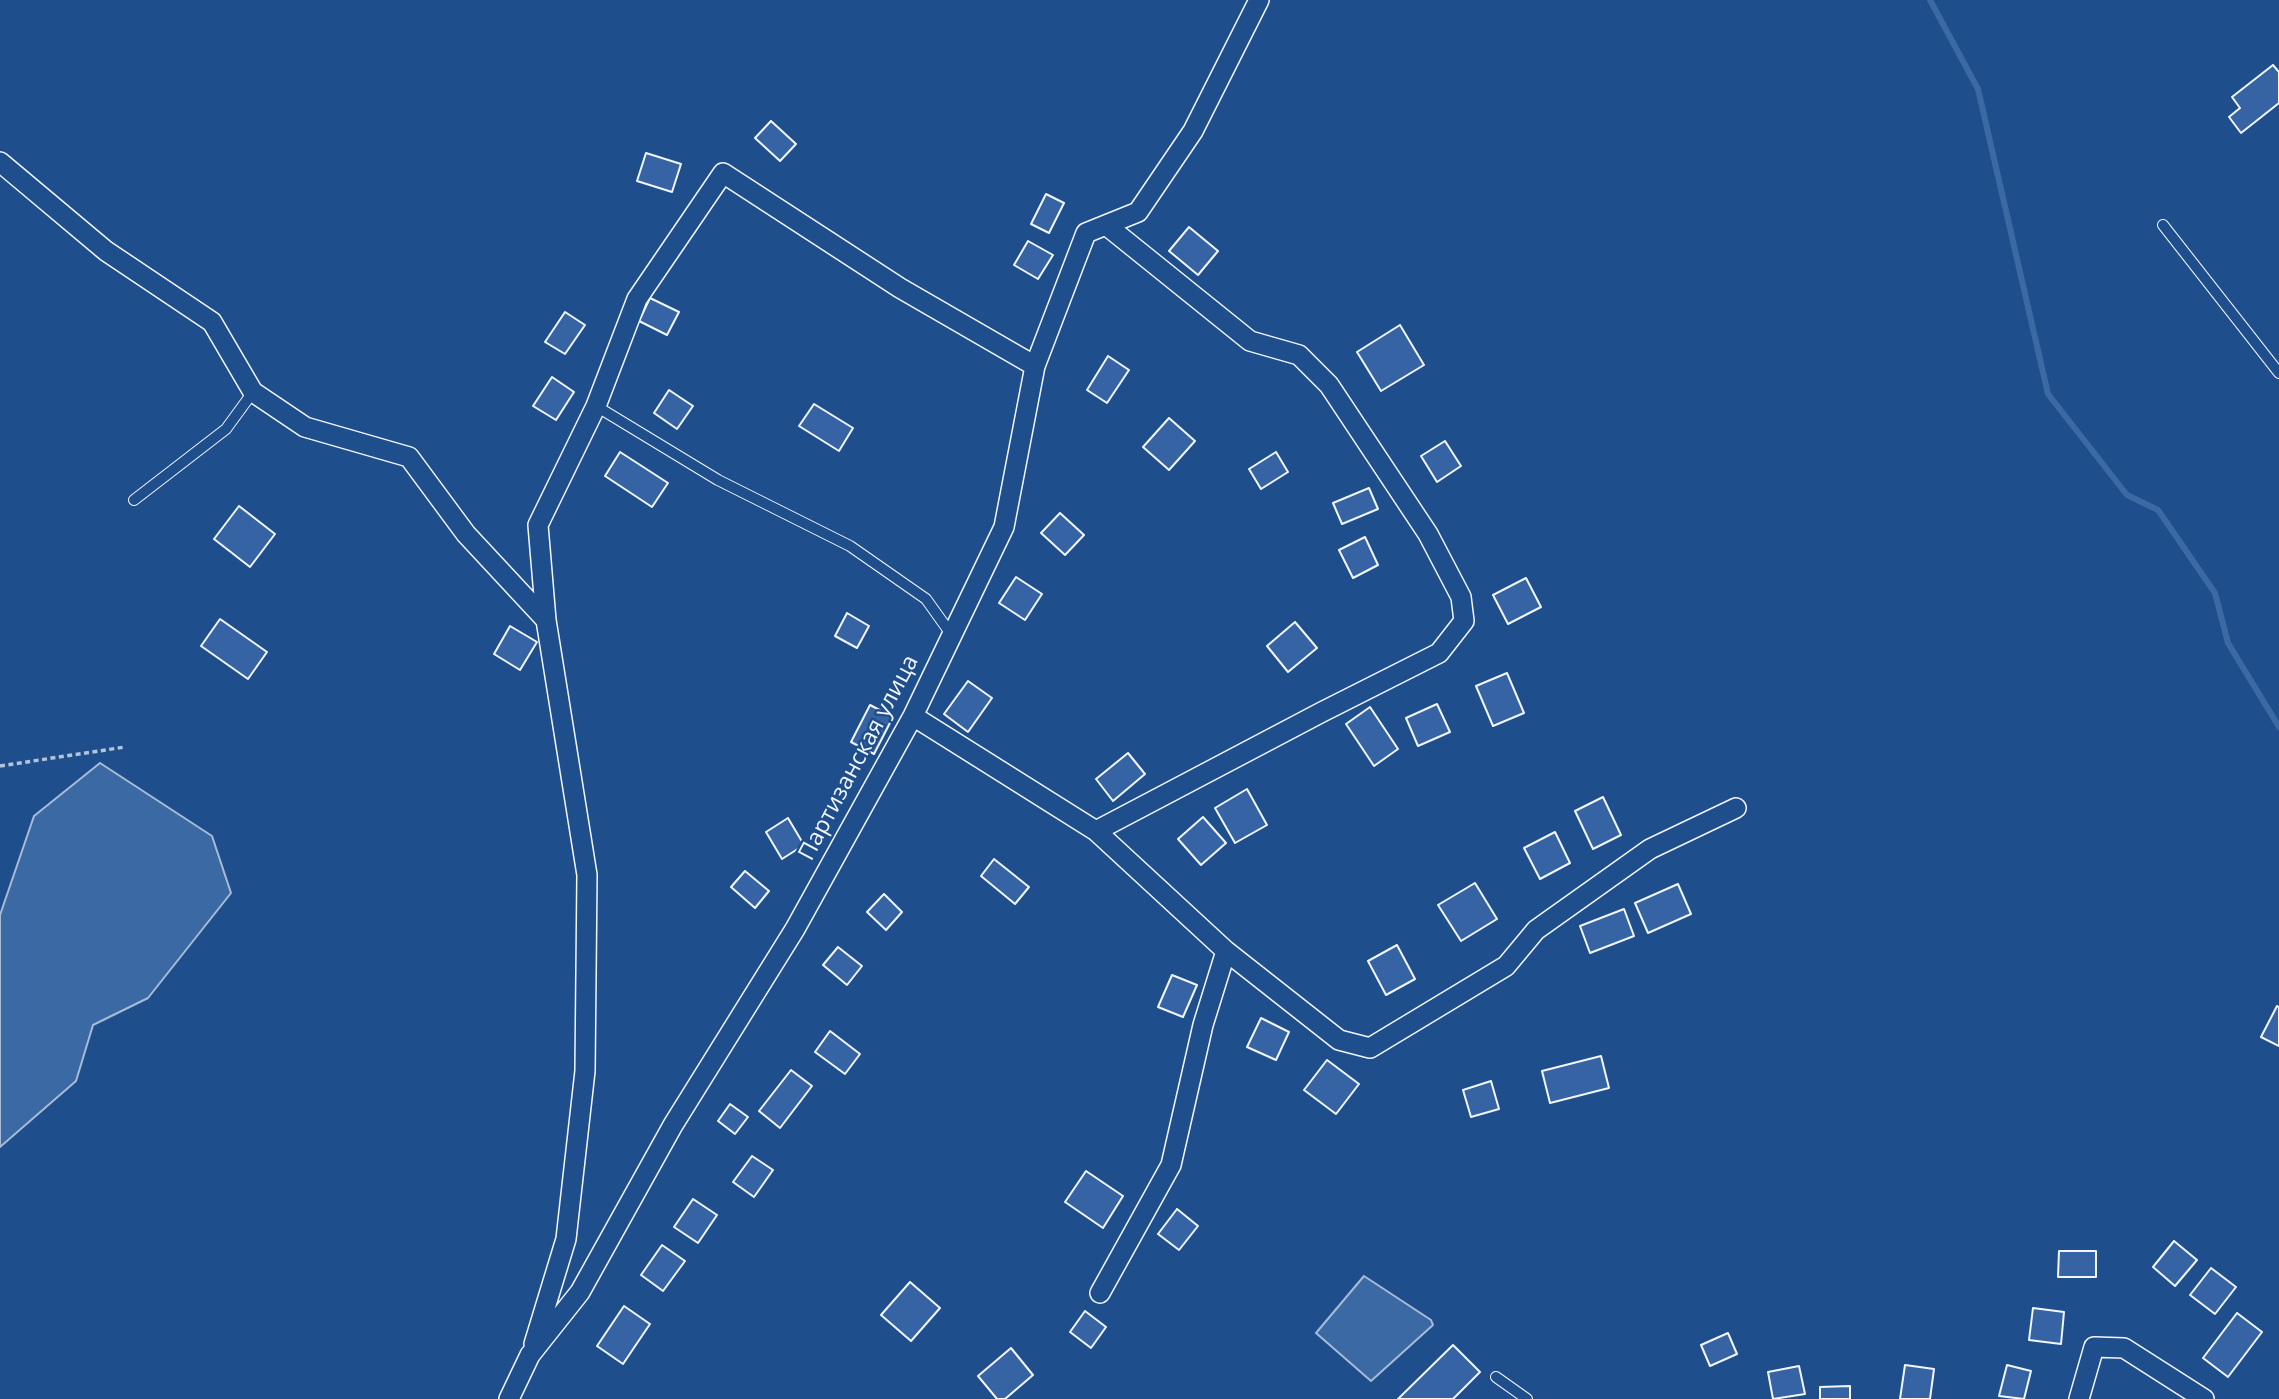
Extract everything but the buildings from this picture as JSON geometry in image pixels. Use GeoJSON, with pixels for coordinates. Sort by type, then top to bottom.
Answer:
{"type":"FeatureCollection","features":[{"type":"Feature","properties":{"kind":"street","name":"Партизанская улица"},"geometry":{"type":"LineString","coordinates":[[509,1399],[530,1355],[580,1292],[673,1125],[795,929],[913,716],[1003,527],[1035,366],[1086,233],[1138,212],[1193,131],[1259,0]]}},
{"type":"Feature","properties":{"kind":"street"},"geometry":{"type":"LineString","coordinates":[[0,162],[106,251],[212,322],[253,392],[305,427],[409,457],[466,534],[546,620]]}},
{"type":"Feature","properties":{"kind":"street"},"geometry":{"type":"LineString","coordinates":[[530,1355],[566,1239],[585,1071],[587,875],[546,620],[538,525],[596,406],[637,299],[723,173],[900,288],[1035,366]]}},
{"type":"Feature","properties":{"kind":"street"},"geometry":{"type":"LineString","coordinates":[[1096,831],[1439,653],[1464,621],[1461,597],[1428,534],[1329,385],[1299,355],[1250,341],[1106,225]]}},
{"type":"Feature","properties":{"kind":"street"},"geometry":{"type":"LineString","coordinates":[[913,716],[1096,831],[1226,950],[1339,1040],[1370,1048],[1506,966],[1536,930],[1650,849],[1736,808]]}},
{"type":"Feature","properties":{"kind":"street"},"geometry":{"type":"LineString","coordinates":[[1100,1293],[1171,1165],[1203,1026],[1226,950]]}},
{"type":"Feature","properties":{"kind":"street"},"geometry":{"type":"LineString","coordinates":[[2078,1399],[2094,1347],[2124,1348],[2204,1399]]}},
{"type":"Feature","properties":{"kind":"lane"},"geometry":{"type":"LineString","coordinates":[[2164,225],[2279,373]]}},
{"type":"Feature","properties":{"kind":"lane"},"geometry":{"type":"LineString","coordinates":[[134,500],[226,429],[253,392]]}},
{"type":"Feature","properties":{"kind":"lane"},"geometry":{"type":"LineString","coordinates":[[596,406],[718,480],[850,546],[926,599],[951,634]]}},
{"type":"Feature","properties":{"kind":"lane"},"geometry":{"type":"LineString","coordinates":[[1496,1377],[1527,1399]]}},
{"type":"Feature","properties":{"kind":"path"},"geometry":{"type":"LineString","coordinates":[[0,766],[125,747]]}},
{"type":"Feature","properties":{"kind":"water"},"geometry":{"type":"Polygon","coordinates":[[[100,763],[212,836],[231,893],[148,998],[93,1025],[76,1081],[0,1147],[0,915],[34,816],[100,763]]]}},
{"type":"Feature","properties":{"kind":"water"},"geometry":{"type":"Polygon","coordinates":[[[1364,1276],[1431,1320],[1433,1325],[1371,1381],[1316,1333],[1364,1276]]]}},
{"type":"Feature","properties":{"kind":"waterway"},"geometry":{"type":"LineString","coordinates":[[1930,0],[1978,89],[2048,394],[2127,495],[2158,510],[2215,593],[2228,643],[2279,727]]}}]}
